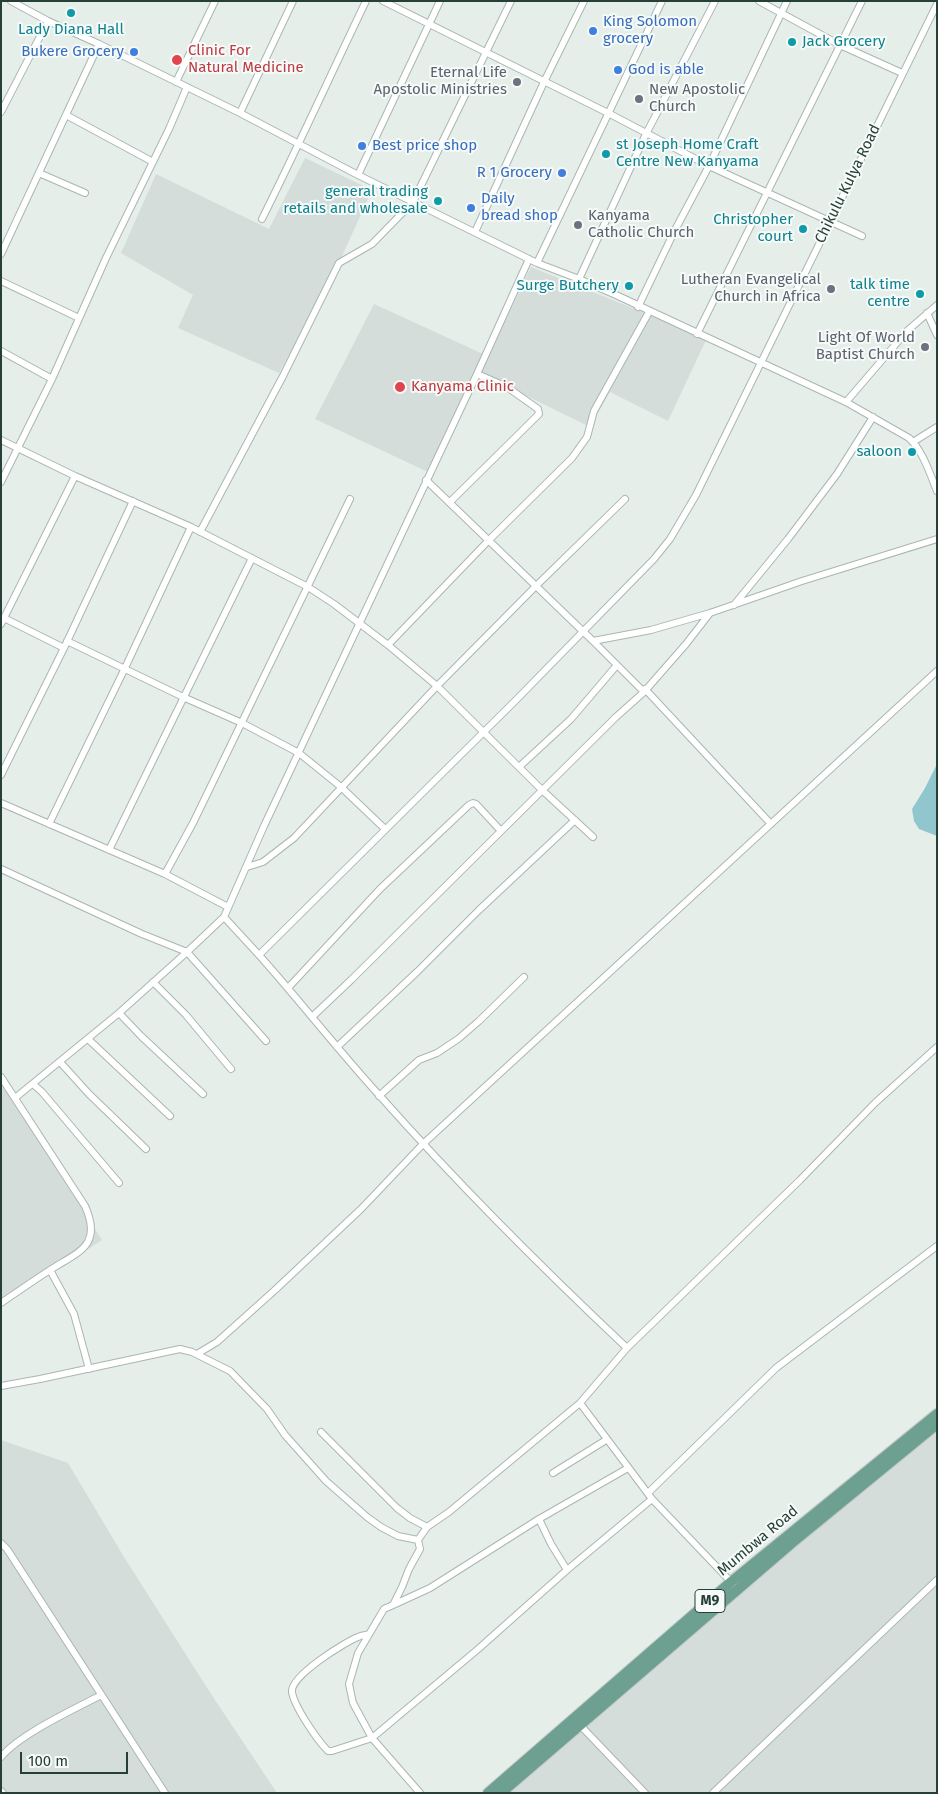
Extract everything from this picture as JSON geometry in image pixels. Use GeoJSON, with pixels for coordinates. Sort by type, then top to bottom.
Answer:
{"type":"FeatureCollection","features":[{"type":"Feature","properties":{"kind":"main road","name":"Mumbwa Road"},"geometry":{"type":"LineString","coordinates":[[488,1793],[577,1721],[937,1414]]}},
{"type":"Feature","properties":{"kind":"main road","name":"Mumbwa Road"},"geometry":{"type":"LineString","coordinates":[[735,1586],[793,1542],[937,1424]]}},
{"type":"Feature","properties":{"kind":"main road","name":"Mumbwa Road"},"geometry":{"type":"LineString","coordinates":[[501,1793],[577,1721]]}},
{"type":"Feature","properties":{"kind":"street"},"geometry":{"type":"LineString","coordinates":[[11,1],[48,22],[99,44],[240,113],[358,175],[537,264],[579,279],[846,402],[909,438],[913,442],[937,491]]}},
{"type":"Feature","properties":{"kind":"street"},"geometry":{"type":"LineString","coordinates":[[176,82],[215,1]]}},
{"type":"Feature","properties":{"kind":"street"},"geometry":{"type":"LineString","coordinates":[[240,113],[293,1]]}},
{"type":"Feature","properties":{"kind":"street"},"geometry":{"type":"LineString","coordinates":[[262,219],[300,144],[366,1]]}},
{"type":"Feature","properties":{"kind":"street"},"geometry":{"type":"LineString","coordinates":[[383,1],[610,114],[709,166],[862,236]]}},
{"type":"Feature","properties":{"kind":"street"},"geometry":{"type":"LineString","coordinates":[[358,175],[440,1]]}},
{"type":"Feature","properties":{"kind":"street"},"geometry":{"type":"LineString","coordinates":[[200,532],[287,368],[339,263],[372,244],[413,202],[511,1]]}},
{"type":"Feature","properties":{"kind":"street"},"geometry":{"type":"LineString","coordinates":[[475,232],[544,82],[584,1]]}},
{"type":"Feature","properties":{"kind":"street"},"geometry":{"type":"LineString","coordinates":[[537,264],[610,114],[662,1]]}},
{"type":"Feature","properties":{"kind":"street"},"geometry":{"type":"LineString","coordinates":[[579,279],[646,134],[715,1]]}},
{"type":"Feature","properties":{"kind":"street"},"geometry":{"type":"LineString","coordinates":[[759,1],[840,45],[902,73]]}},
{"type":"Feature","properties":{"kind":"street"},"geometry":{"type":"LineString","coordinates":[[638,307],[709,166],[787,1]]}},
{"type":"Feature","properties":{"kind":"street"},"geometry":{"type":"LineString","coordinates":[[696,334],[862,1]]}},
{"type":"Feature","properties":{"kind":"street","name":"Chikulu Kulya Road"},"geometry":{"type":"LineString","coordinates":[[259,955],[582,631],[654,558],[670,539],[696,496],[937,4]]}},
{"type":"Feature","properties":{"kind":"street"},"geometry":{"type":"LineString","coordinates":[[1,112],[48,22]]}},
{"type":"Feature","properties":{"kind":"street"},"geometry":{"type":"LineString","coordinates":[[1,254],[99,44]]}},
{"type":"Feature","properties":{"kind":"street"},"geometry":{"type":"LineString","coordinates":[[1,482],[52,379],[106,258],[187,87]]}},
{"type":"Feature","properties":{"kind":"street"},"geometry":{"type":"LineString","coordinates":[[66,115],[153,162]]}},
{"type":"Feature","properties":{"kind":"street"},"geometry":{"type":"LineString","coordinates":[[39,173],[85,193]]}},
{"type":"Feature","properties":{"kind":"street"},"geometry":{"type":"LineString","coordinates":[[15,1098],[119,1013],[224,916],[264,826],[477,374],[529,259]]}},
{"type":"Feature","properties":{"kind":"street"},"geometry":{"type":"LineString","coordinates":[[1,281],[80,318]]}},
{"type":"Feature","properties":{"kind":"street"},"geometry":{"type":"LineString","coordinates":[[846,402],[896,344],[937,305]]}},
{"type":"Feature","properties":{"kind":"street"},"geometry":{"type":"LineString","coordinates":[[388,645],[583,445],[596,406],[649,312]]}},
{"type":"Feature","properties":{"kind":"street"},"geometry":{"type":"LineString","coordinates":[[927,313],[937,335]]}},
{"type":"Feature","properties":{"kind":"street"},"geometry":{"type":"LineString","coordinates":[[1,351],[52,379]]}},
{"type":"Feature","properties":{"kind":"street"},"geometry":{"type":"LineString","coordinates":[[450,502],[539,414],[538,408],[507,387],[477,374]]}},
{"type":"Feature","properties":{"kind":"street"},"geometry":{"type":"LineString","coordinates":[[734,605],[788,539],[837,474],[872,417]]}},
{"type":"Feature","properties":{"kind":"street"},"geometry":{"type":"LineString","coordinates":[[913,442],[937,427]]}},
{"type":"Feature","properties":{"kind":"street"},"geometry":{"type":"LineString","coordinates":[[1,440],[75,476],[191,527],[308,587],[359,622],[437,686],[542,790],[593,837]]}},
{"type":"Feature","properties":{"kind":"street"},"geometry":{"type":"LineString","coordinates":[[75,476],[2,621],[125,668],[242,723],[299,753],[341,786],[384,828]]}},
{"type":"Feature","properties":{"kind":"street"},"geometry":{"type":"LineString","coordinates":[[426,480],[645,690],[770,824]]}},
{"type":"Feature","properties":{"kind":"street"},"geometry":{"type":"LineString","coordinates":[[165,874],[193,823],[350,499]]}},
{"type":"Feature","properties":{"kind":"street"},"geometry":{"type":"LineString","coordinates":[[247,867],[263,862],[294,838],[437,686],[625,499]]}},
{"type":"Feature","properties":{"kind":"street"},"geometry":{"type":"LineString","coordinates":[[1,775],[133,501]]}},
{"type":"Feature","properties":{"kind":"street"},"geometry":{"type":"LineString","coordinates":[[49,824],[191,527]]}},
{"type":"Feature","properties":{"kind":"street"},"geometry":{"type":"LineString","coordinates":[[593,640],[651,630],[710,613],[802,580],[937,539]]}},
{"type":"Feature","properties":{"kind":"street"},"geometry":{"type":"LineString","coordinates":[[109,850],[252,558]]}},
{"type":"Feature","properties":{"kind":"street"},"geometry":{"type":"LineString","coordinates":[[312,1017],[625,707],[645,690],[686,644],[710,613]]}},
{"type":"Feature","properties":{"kind":"street"},"geometry":{"type":"LineString","coordinates":[[519,767],[571,719],[617,665]]}},
{"type":"Feature","properties":{"kind":"street"},"geometry":{"type":"LineString","coordinates":[[197,1354],[217,1342],[275,1290],[361,1209],[423,1144],[937,671]]}},
{"type":"Feature","properties":{"kind":"street"},"geometry":{"type":"LineString","coordinates":[[1,803],[165,874],[228,907]]}},
{"type":"Feature","properties":{"kind":"street"},"geometry":{"type":"LineString","coordinates":[[288,988],[380,890],[469,805],[476,804],[501,831]]}},
{"type":"Feature","properties":{"kind":"street"},"geometry":{"type":"LineString","coordinates":[[337,1047],[418,972],[479,910],[575,820]]}},
{"type":"Feature","properties":{"kind":"street"},"geometry":{"type":"LineString","coordinates":[[1,869],[142,934],[187,952],[266,1041]]}},
{"type":"Feature","properties":{"kind":"street"},"geometry":{"type":"LineString","coordinates":[[224,916],[288,988],[379,1096],[423,1144],[556,1282],[627,1348]]}},
{"type":"Feature","properties":{"kind":"street"},"geometry":{"type":"LineString","coordinates":[[379,1096],[419,1060],[437,1053],[472,1027],[524,977]]}},
{"type":"Feature","properties":{"kind":"street"},"geometry":{"type":"LineString","coordinates":[[153,982],[231,1068]]}},
{"type":"Feature","properties":{"kind":"street"},"geometry":{"type":"LineString","coordinates":[[119,1013],[203,1094]]}},
{"type":"Feature","properties":{"kind":"street"},"geometry":{"type":"LineString","coordinates":[[88,1039],[170,1116]]}},
{"type":"Feature","properties":{"kind":"street"},"geometry":{"type":"LineString","coordinates":[[418,1540],[428,1527],[449,1512],[580,1403],[627,1348],[875,1103],[937,1047]]}},
{"type":"Feature","properties":{"kind":"street"},"geometry":{"type":"LineString","coordinates":[[60,1062],[89,1094],[146,1149]]}},
{"type":"Feature","properties":{"kind":"street"},"geometry":{"type":"LineString","coordinates":[[1,1077],[80,1198],[90,1218],[91,1232],[85,1247],[79,1253],[1,1303]]}},
{"type":"Feature","properties":{"kind":"street"},"geometry":{"type":"LineString","coordinates":[[33,1084],[42,1092],[119,1183]]}},
{"type":"Feature","properties":{"kind":"street"},"geometry":{"type":"LineString","coordinates":[[648,1493],[776,1368],[937,1246]]}},
{"type":"Feature","properties":{"kind":"street"},"geometry":{"type":"LineString","coordinates":[[50,1270],[74,1314],[90,1369]]}},
{"type":"Feature","properties":{"kind":"street"},"geometry":{"type":"LineString","coordinates":[[1,1386],[180,1349],[197,1354],[230,1371],[267,1409],[291,1442],[326,1482],[352,1504],[381,1527],[398,1536],[418,1540]]}},
{"type":"Feature","properties":{"kind":"street"},"geometry":{"type":"LineString","coordinates":[[580,1403],[652,1499],[735,1586]]}},
{"type":"Feature","properties":{"kind":"street"},"geometry":{"type":"LineString","coordinates":[[321,1432],[397,1508],[410,1518],[428,1527]]}},
{"type":"Feature","properties":{"kind":"street"},"geometry":{"type":"LineString","coordinates":[[553,1473],[606,1440]]}},
{"type":"Feature","properties":{"kind":"street"},"geometry":{"type":"LineString","coordinates":[[420,1793],[372,1738],[353,1703],[349,1684],[358,1652],[384,1609],[430,1588],[539,1519],[628,1468]]}},
{"type":"Feature","properties":{"kind":"street"},"geometry":{"type":"LineString","coordinates":[[369,1634],[360,1636],[338,1647],[321,1658],[293,1687],[292,1692],[310,1728],[328,1750],[332,1751],[372,1738],[652,1499]]}},
{"type":"Feature","properties":{"kind":"street"},"geometry":{"type":"LineString","coordinates":[[539,1519],[567,1570]]}},
{"type":"Feature","properties":{"kind":"street"},"geometry":{"type":"LineString","coordinates":[[393,1606],[420,1549],[418,1540]]}},
{"type":"Feature","properties":{"kind":"street"},"geometry":{"type":"LineString","coordinates":[[1,1543],[7,1549],[165,1793]]}},
{"type":"Feature","properties":{"kind":"street"},"geometry":{"type":"LineString","coordinates":[[713,1793],[937,1580]]}},
{"type":"Feature","properties":{"kind":"street"},"geometry":{"type":"LineString","coordinates":[[1,1757],[9,1747],[101,1695]]}},
{"type":"Feature","properties":{"kind":"street"},"geometry":{"type":"LineString","coordinates":[[577,1721],[645,1793]]}},
{"type":"Feature","properties":{"kind":"shaded area"},"geometry":{"type":"Polygon","coordinates":[[[305,158],[372,190],[339,263],[279,373],[178,328],[193,295],[121,253],[156,174],[269,229],[305,158]]]}},
{"type":"Feature","properties":{"kind":"shaded area"},"geometry":{"type":"Polygon","coordinates":[[[531,267],[707,338],[668,421],[610,392],[590,427],[480,373],[531,267]]]}},
{"type":"Feature","properties":{"kind":"shaded area","name":"Kanyama Clinic"},"geometry":{"type":"Polygon","coordinates":[[[374,304],[483,354],[428,472],[315,419],[374,304]]]}},
{"type":"Feature","properties":{"kind":"shaded area"},"geometry":{"type":"Polygon","coordinates":[[[1,1081],[102,1240],[1,1307],[1,1081]]]}},
{"type":"Feature","properties":{"kind":"shaded area"},"geometry":{"type":"Polygon","coordinates":[[[937,1421],[937,1793],[489,1793],[937,1421]]]}},
{"type":"Feature","properties":{"kind":"shaded area"},"geometry":{"type":"Polygon","coordinates":[[[1,1440],[68,1463],[124,1557],[211,1694],[277,1793],[1,1793],[1,1440]]]}},
{"type":"Feature","properties":{"kind":"water"},"geometry":{"type":"Polygon","coordinates":[[[937,764],[937,836],[919,829],[914,821],[912,809],[937,764]]]}},
{"type":"Feature","properties":{"kind":"place","name":"Lady Diana Hall"},"geometry":{"type":"Point","coordinates":[71,13]}},
{"type":"Feature","properties":{"kind":"place","name":"King Solomon grocery"},"geometry":{"type":"Point","coordinates":[593,31]}},
{"type":"Feature","properties":{"kind":"place","name":"Jack Grocery"},"geometry":{"type":"Point","coordinates":[792,42]}},
{"type":"Feature","properties":{"kind":"place","name":"Bukere Grocery"},"geometry":{"type":"Point","coordinates":[134,52]}},
{"type":"Feature","properties":{"kind":"place","name":"Clinic For Natural Medicine"},"geometry":{"type":"Point","coordinates":[177,60]}},
{"type":"Feature","properties":{"kind":"place","name":"God is able"},"geometry":{"type":"Point","coordinates":[618,70]}},
{"type":"Feature","properties":{"kind":"place","name":"Eternal Life Apostolic Ministries"},"geometry":{"type":"Point","coordinates":[517,82]}},
{"type":"Feature","properties":{"kind":"place","name":"New Apostolic Church"},"geometry":{"type":"Point","coordinates":[639,99]}},
{"type":"Feature","properties":{"kind":"place","name":"Best price shop"},"geometry":{"type":"Point","coordinates":[362,146]}},
{"type":"Feature","properties":{"kind":"place","name":"st Joseph Home Craft Centre New Kanyama"},"geometry":{"type":"Point","coordinates":[606,154]}},
{"type":"Feature","properties":{"kind":"place","name":"R 1 Grocery"},"geometry":{"type":"Point","coordinates":[562,173]}},
{"type":"Feature","properties":{"kind":"place","name":"general trading retails and wholesale"},"geometry":{"type":"Point","coordinates":[438,201]}},
{"type":"Feature","properties":{"kind":"place","name":"Daily bread shop"},"geometry":{"type":"Point","coordinates":[471,208]}},
{"type":"Feature","properties":{"kind":"place","name":"Kanyama Catholic Church"},"geometry":{"type":"Point","coordinates":[578,225]}},
{"type":"Feature","properties":{"kind":"place","name":"Christopher court"},"geometry":{"type":"Point","coordinates":[803,229]}},
{"type":"Feature","properties":{"kind":"place","name":"Surge Butchery"},"geometry":{"type":"Point","coordinates":[629,286]}},
{"type":"Feature","properties":{"kind":"place","name":"Lutheran Evangelical Church in Africa"},"geometry":{"type":"Point","coordinates":[831,289]}},
{"type":"Feature","properties":{"kind":"place","name":"talk time centre"},"geometry":{"type":"Point","coordinates":[920,294]}},
{"type":"Feature","properties":{"kind":"place","name":"Light Of World Baptist Church"},"geometry":{"type":"Point","coordinates":[925,347]}},
{"type":"Feature","properties":{"kind":"place","name":"Kanyama Clinic"},"geometry":{"type":"Point","coordinates":[400,387]}},
{"type":"Feature","properties":{"kind":"place","name":"saloon"},"geometry":{"type":"Point","coordinates":[912,452]}}]}
